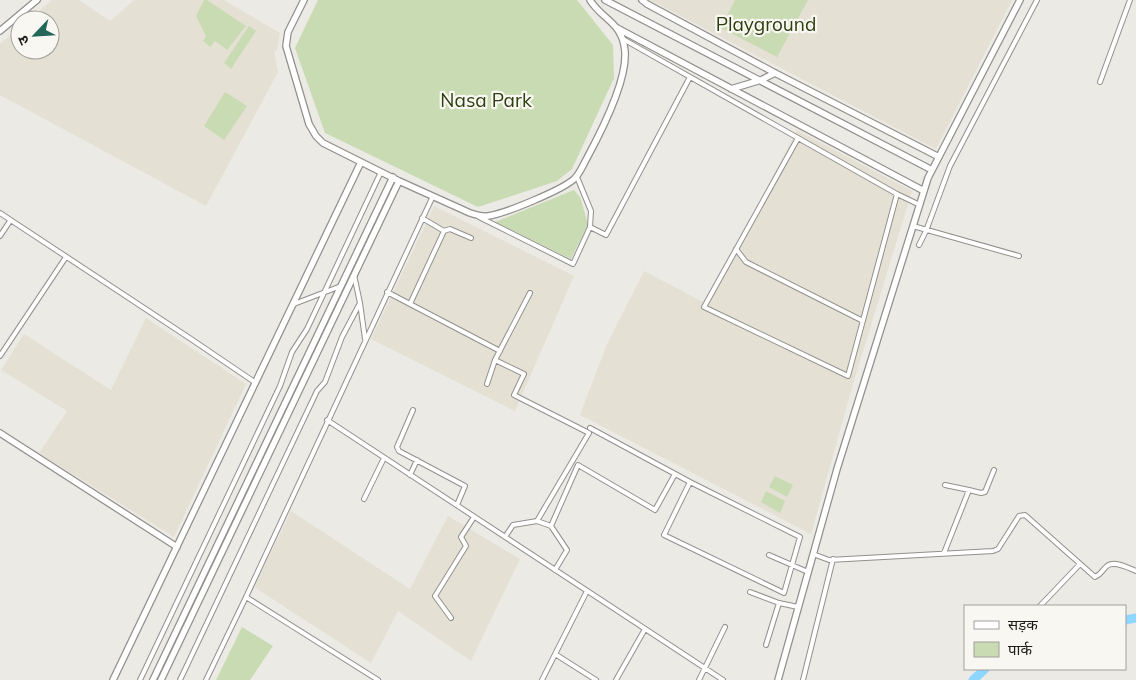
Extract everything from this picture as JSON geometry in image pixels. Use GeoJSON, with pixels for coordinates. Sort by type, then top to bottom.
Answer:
{"type":"FeatureCollection","features":[{"type":"Feature","properties":{"kind":"street"},"geometry":{"type":"LineString","coordinates":[[0,31],[37,0]]}},
{"type":"Feature","properties":{"kind":"street"},"geometry":{"type":"LineString","coordinates":[[304,0],[288,32],[286,46],[309,124],[322,143],[573,264],[590,227],[591,211],[577,177]]}},
{"type":"Feature","properties":{"kind":"street"},"geometry":{"type":"LineString","coordinates":[[470,213],[481,216],[495,214],[554,191],[567,185],[577,177],[617,94],[625,62],[622,39],[616,27],[590,0]]}},
{"type":"Feature","properties":{"kind":"street"},"geometry":{"type":"LineString","coordinates":[[605,0],[932,170]]}},
{"type":"Feature","properties":{"kind":"street"},"geometry":{"type":"LineString","coordinates":[[642,0],[775,73],[939,157]]}},
{"type":"Feature","properties":{"kind":"street"},"geometry":{"type":"LineString","coordinates":[[778,680],[837,469],[924,191],[932,170],[1020,0]]}},
{"type":"Feature","properties":{"kind":"street"},"geometry":{"type":"LineString","coordinates":[[919,245],[950,166],[1037,0]]}},
{"type":"Feature","properties":{"kind":"street"},"geometry":{"type":"LineString","coordinates":[[1100,82],[1130,0]]}},
{"type":"Feature","properties":{"kind":"street"},"geometry":{"type":"LineString","coordinates":[[616,27],[924,191]]}},
{"type":"Feature","properties":{"kind":"street"},"geometry":{"type":"LineString","coordinates":[[622,39],[897,194],[920,205]]}},
{"type":"Feature","properties":{"kind":"street"},"geometry":{"type":"LineString","coordinates":[[731,89],[761,80],[775,73]]}},
{"type":"Feature","properties":{"kind":"street"},"geometry":{"type":"LineString","coordinates":[[590,227],[606,235],[690,77]]}},
{"type":"Feature","properties":{"kind":"street"},"geometry":{"type":"LineString","coordinates":[[798,138],[704,306],[848,376],[897,194]]}},
{"type":"Feature","properties":{"kind":"street"},"geometry":{"type":"LineString","coordinates":[[113,680],[361,162]]}},
{"type":"Feature","properties":{"kind":"street"},"geometry":{"type":"LineString","coordinates":[[140,680],[280,386],[292,352],[307,329],[381,172]]}},
{"type":"Feature","properties":{"kind":"street"},"geometry":{"type":"LineString","coordinates":[[161,680],[354,275],[396,179]]}},
{"type":"Feature","properties":{"kind":"street"},"geometry":{"type":"LineString","coordinates":[[153,680],[396,179]]}},
{"type":"Feature","properties":{"kind":"street"},"geometry":{"type":"LineString","coordinates":[[206,680],[433,196]]}},
{"type":"Feature","properties":{"kind":"street"},"geometry":{"type":"LineString","coordinates":[[0,213],[256,383]]}},
{"type":"Feature","properties":{"kind":"street"},"geometry":{"type":"LineString","coordinates":[[422,218],[444,231]]}},
{"type":"Feature","properties":{"kind":"street"},"geometry":{"type":"LineString","coordinates":[[0,236],[10,221]]}},
{"type":"Feature","properties":{"kind":"street"},"geometry":{"type":"LineString","coordinates":[[913,226],[1019,256]]}},
{"type":"Feature","properties":{"kind":"street"},"geometry":{"type":"LineString","coordinates":[[410,304],[444,231],[450,229],[471,238]]}},
{"type":"Feature","properties":{"kind":"street"},"geometry":{"type":"LineString","coordinates":[[736,249],[746,262],[863,321]]}},
{"type":"Feature","properties":{"kind":"street"},"geometry":{"type":"LineString","coordinates":[[0,356],[66,257]]}},
{"type":"Feature","properties":{"kind":"street"},"geometry":{"type":"LineString","coordinates":[[354,275],[365,339]]}},
{"type":"Feature","properties":{"kind":"street"},"geometry":{"type":"LineString","coordinates":[[294,304],[343,285]]}},
{"type":"Feature","properties":{"kind":"street"},"geometry":{"type":"LineString","coordinates":[[387,292],[500,351]]}},
{"type":"Feature","properties":{"kind":"street"},"geometry":{"type":"LineString","coordinates":[[487,384],[495,360],[530,293]]}},
{"type":"Feature","properties":{"kind":"street"},"geometry":{"type":"LineString","coordinates":[[180,680],[317,391],[325,382],[342,337],[360,303]]}},
{"type":"Feature","properties":{"kind":"street"},"geometry":{"type":"LineString","coordinates":[[495,360],[524,374],[514,395],[589,433],[537,521]]}},
{"type":"Feature","properties":{"kind":"street"},"geometry":{"type":"LineString","coordinates":[[413,410],[397,448],[399,451],[465,486],[456,505]]}},
{"type":"Feature","properties":{"kind":"street"},"geometry":{"type":"LineString","coordinates":[[328,420],[721,680]]}},
{"type":"Feature","properties":{"kind":"street"},"geometry":{"type":"LineString","coordinates":[[590,428],[690,482],[800,537],[794,565],[784,593],[664,535],[690,482]]}},
{"type":"Feature","properties":{"kind":"street"},"geometry":{"type":"LineString","coordinates":[[0,433],[177,547]]}},
{"type":"Feature","properties":{"kind":"street"},"geometry":{"type":"LineString","coordinates":[[364,499],[384,458]]}},
{"type":"Feature","properties":{"kind":"street"},"geometry":{"type":"LineString","coordinates":[[410,475],[417,460]]}},
{"type":"Feature","properties":{"kind":"street"},"geometry":{"type":"LineString","coordinates":[[551,526],[578,465],[655,510],[675,474]]}},
{"type":"Feature","properties":{"kind":"street"},"geometry":{"type":"LineString","coordinates":[[945,485],[981,493],[985,492],[994,470]]}},
{"type":"Feature","properties":{"kind":"street"},"geometry":{"type":"LineString","coordinates":[[944,553],[968,490]]}},
{"type":"Feature","properties":{"kind":"street"},"geometry":{"type":"LineString","coordinates":[[813,554],[833,560],[944,553],[969,554],[993,551],[998,549],[1019,516],[1024,515],[1095,577],[1107,565],[1111,564],[1136,570]]}},
{"type":"Feature","properties":{"kind":"street"},"geometry":{"type":"LineString","coordinates":[[451,618],[435,596],[466,546],[461,537],[474,517]]}},
{"type":"Feature","properties":{"kind":"street"},"geometry":{"type":"LineString","coordinates":[[505,537],[513,525],[537,521],[551,526],[567,550],[555,570]]}},
{"type":"Feature","properties":{"kind":"street"},"geometry":{"type":"LineString","coordinates":[[769,555],[808,572]]}},
{"type":"Feature","properties":{"kind":"street"},"geometry":{"type":"LineString","coordinates":[[803,680],[833,560]]}},
{"type":"Feature","properties":{"kind":"street"},"geometry":{"type":"LineString","coordinates":[[1041,605],[1080,564]]}},
{"type":"Feature","properties":{"kind":"street"},"geometry":{"type":"LineString","coordinates":[[542,680],[587,591]]}},
{"type":"Feature","properties":{"kind":"street"},"geometry":{"type":"LineString","coordinates":[[750,592],[779,603],[798,607]]}},
{"type":"Feature","properties":{"kind":"street"},"geometry":{"type":"LineString","coordinates":[[246,597],[378,680]]}},
{"type":"Feature","properties":{"kind":"street"},"geometry":{"type":"LineString","coordinates":[[766,645],[779,603]]}},
{"type":"Feature","properties":{"kind":"street"},"geometry":{"type":"LineString","coordinates":[[699,680],[725,627]]}},
{"type":"Feature","properties":{"kind":"street"},"geometry":{"type":"LineString","coordinates":[[616,680],[645,629]]}},
{"type":"Feature","properties":{"kind":"street"},"geometry":{"type":"LineString","coordinates":[[555,654],[596,680]]}},
{"type":"Feature","properties":{"kind":"shaded area"},"geometry":{"type":"Polygon","coordinates":[[[52,0],[79,0],[110,21],[134,0],[224,0],[280,33],[277,50],[274,51],[278,72],[206,206],[0,95],[0,44],[10,36],[10,60],[60,60],[60,10],[40,10],[52,0]]]}},
{"type":"Feature","properties":{"kind":"shaded area"},"geometry":{"type":"Polygon","coordinates":[[[650,0],[1012,0],[936,149],[650,0]]]}},
{"type":"Feature","properties":{"kind":"shaded area"},"geometry":{"type":"Polygon","coordinates":[[[797,130],[912,191],[854,381],[811,534],[580,415],[607,344],[644,271],[707,304],[797,130]]]}},
{"type":"Feature","properties":{"kind":"shaded area"},"geometry":{"type":"Polygon","coordinates":[[[434,206],[574,276],[515,411],[371,339],[434,206]]]}},
{"type":"Feature","properties":{"kind":"shaded area"},"geometry":{"type":"Polygon","coordinates":[[[146,318],[246,384],[174,537],[39,453],[67,411],[1,370],[24,334],[111,390],[146,318]]]}},
{"type":"Feature","properties":{"kind":"shaded area"},"geometry":{"type":"Polygon","coordinates":[[[291,511],[410,589],[448,516],[520,559],[471,661],[398,611],[371,663],[254,587],[291,511]]]}},
{"type":"Feature","properties":{"kind":"green space"},"geometry":{"type":"Polygon","coordinates":[[[204,0],[207,0],[246,26],[227,50],[215,41],[210,47],[203,41],[206,36],[196,16],[204,0]]]}},
{"type":"Feature","properties":{"kind":"green space","name":"Nasa Park"},"geometry":{"type":"Polygon","coordinates":[[[318,0],[577,0],[613,45],[614,78],[572,169],[557,181],[478,207],[325,133],[295,48],[318,0]]]}},
{"type":"Feature","properties":{"kind":"green space","name":"Playground"},"geometry":{"type":"Polygon","coordinates":[[[735,0],[808,0],[777,57],[721,28],[735,0]]]}},
{"type":"Feature","properties":{"kind":"green space"},"geometry":{"type":"Polygon","coordinates":[[[249,26],[256,31],[231,69],[224,63],[249,26]]]}},
{"type":"Feature","properties":{"kind":"green space"},"geometry":{"type":"Polygon","coordinates":[[[225,92],[247,106],[224,140],[204,126],[225,92]]]}},
{"type":"Feature","properties":{"kind":"green space"},"geometry":{"type":"Polygon","coordinates":[[[574,190],[580,197],[588,224],[571,259],[495,222],[574,190]]]}},
{"type":"Feature","properties":{"kind":"green space"},"geometry":{"type":"Polygon","coordinates":[[[775,476],[793,485],[787,497],[769,487],[775,476]]]}},
{"type":"Feature","properties":{"kind":"green space"},"geometry":{"type":"Polygon","coordinates":[[[766,491],[785,501],[780,513],[761,502],[766,491]]]}},
{"type":"Feature","properties":{"kind":"green space"},"geometry":{"type":"Polygon","coordinates":[[[242,627],[273,646],[250,680],[216,680],[242,627]]]}},
{"type":"Feature","properties":{"kind":"waterway"},"geometry":{"type":"LineString","coordinates":[[1126,620],[1136,618]]}},
{"type":"Feature","properties":{"kind":"waterway"},"geometry":{"type":"LineString","coordinates":[[973,680],[984,670]]}}]}
